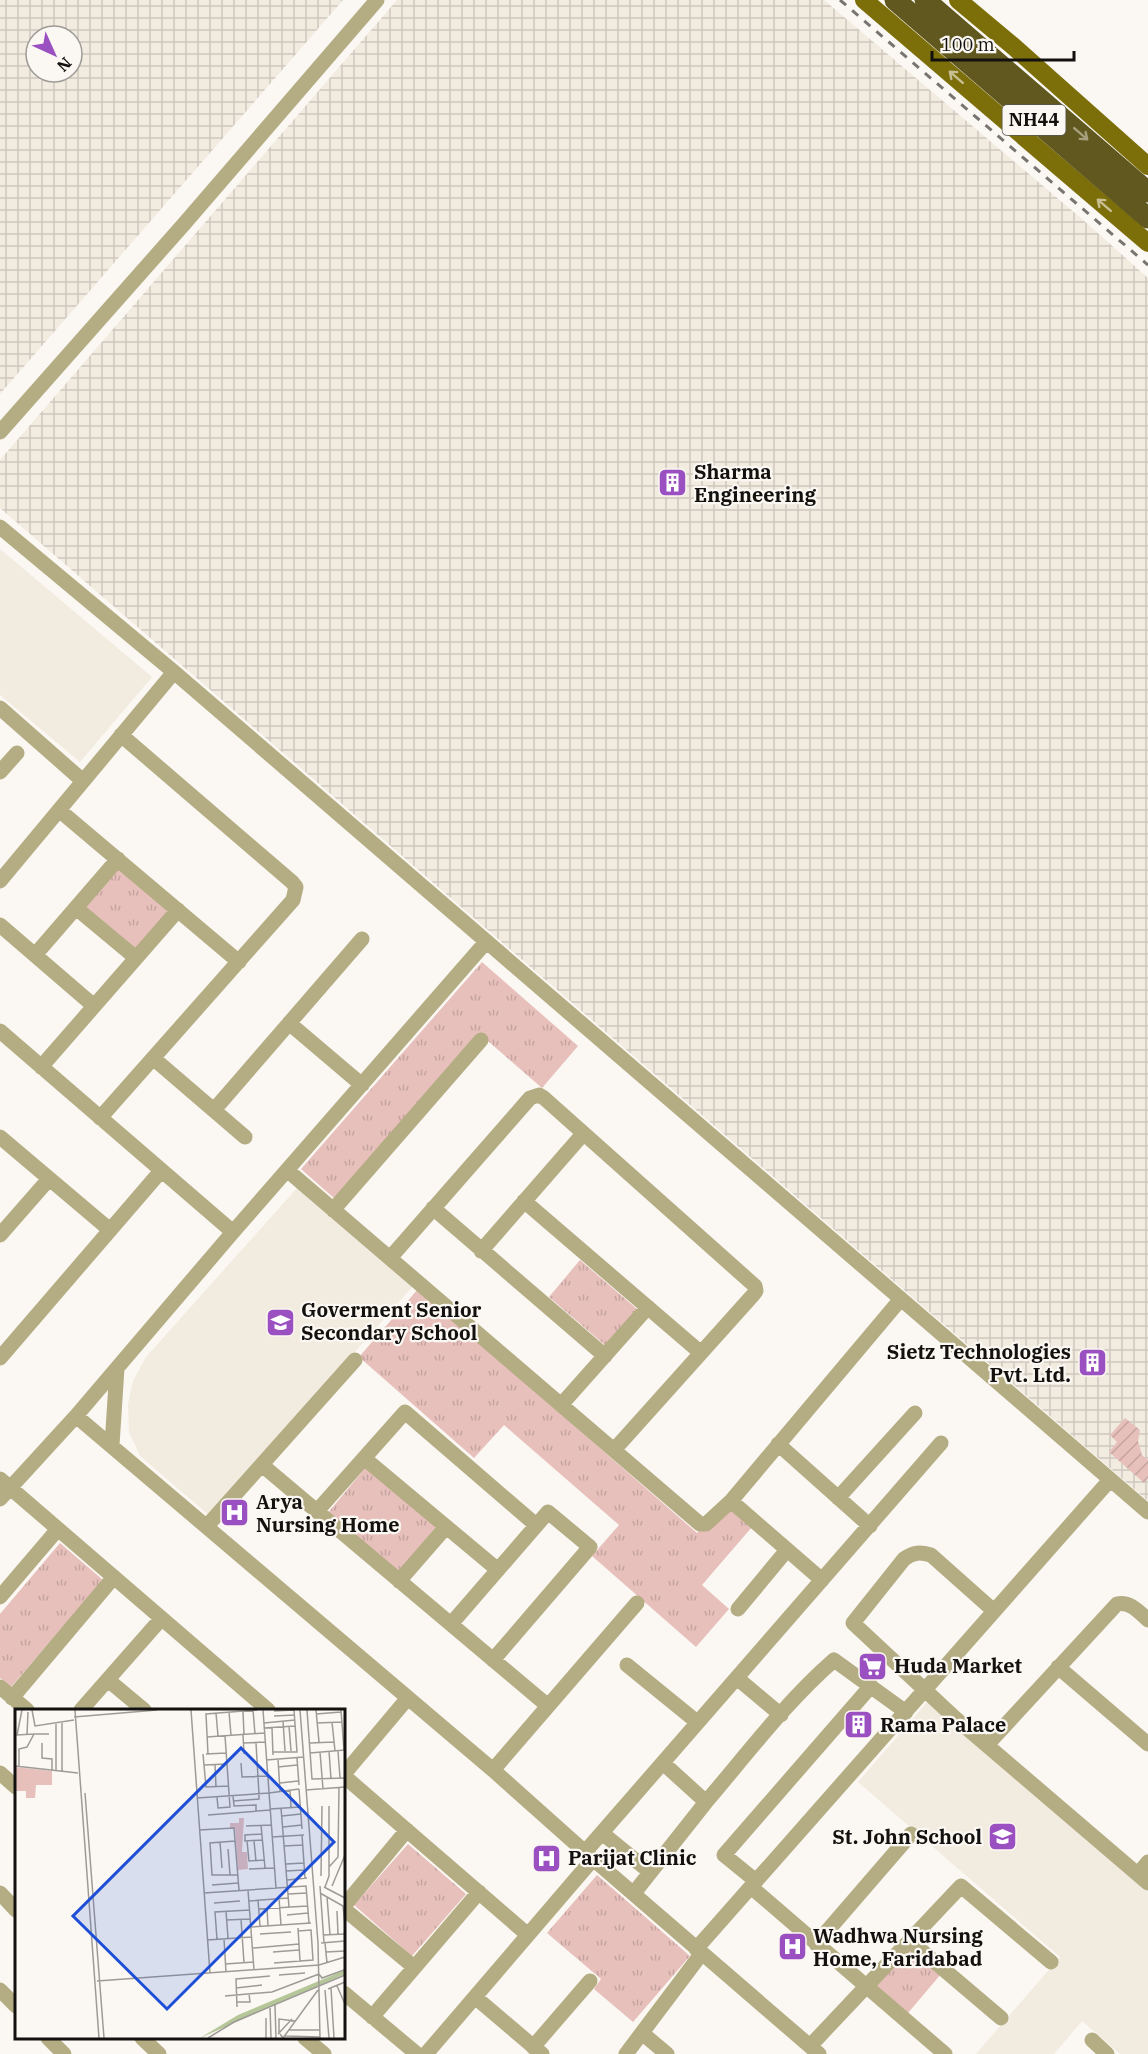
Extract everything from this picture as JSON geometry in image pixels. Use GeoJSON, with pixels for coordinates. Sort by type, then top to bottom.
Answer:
{"type":"FeatureCollection","features":[{"type":"Feature","properties":{"kind":"highway","name":"NH44"},"geometry":{"type":"LineString","coordinates":[[925,0],[1148,192]]}},
{"type":"Feature","properties":{"kind":"highway"},"geometry":{"type":"LineString","coordinates":[[897,3],[907,35]]}},
{"type":"Feature","properties":{"kind":"highway","name":"NH44"},"geometry":{"type":"LineString","coordinates":[[897,3],[1148,218]]}},
{"type":"Feature","properties":{"kind":"main road"},"geometry":{"type":"LineString","coordinates":[[864,0],[1148,243]]}},
{"type":"Feature","properties":{"kind":"main road"},"geometry":{"type":"LineString","coordinates":[[958,0],[1148,166]]}},
{"type":"Feature","properties":{"kind":"street"},"geometry":{"type":"LineString","coordinates":[[0,432],[184,224],[377,0]]}},
{"type":"Feature","properties":{"kind":"street"},"geometry":{"type":"LineString","coordinates":[[0,527],[174,672],[1109,1481],[1148,1512]]}},
{"type":"Feature","properties":{"kind":"street"},"geometry":{"type":"LineString","coordinates":[[0,881],[174,672]]}},
{"type":"Feature","properties":{"kind":"street"},"geometry":{"type":"LineString","coordinates":[[0,708],[83,781]]}},
{"type":"Feature","properties":{"kind":"street"},"geometry":{"type":"LineString","coordinates":[[100,1118],[293,900],[296,887],[121,735]]}},
{"type":"Feature","properties":{"kind":"street"},"geometry":{"type":"LineString","coordinates":[[0,772],[17,753]]}},
{"type":"Feature","properties":{"kind":"street"},"geometry":{"type":"LineString","coordinates":[[59,810],[239,962]]}},
{"type":"Feature","properties":{"kind":"street"},"geometry":{"type":"LineString","coordinates":[[35,955],[118,859]]}},
{"type":"Feature","properties":{"kind":"street"},"geometry":{"type":"LineString","coordinates":[[76,908],[136,958]]}},
{"type":"Feature","properties":{"kind":"street"},"geometry":{"type":"LineString","coordinates":[[41,1067],[178,910]]}},
{"type":"Feature","properties":{"kind":"street"},"geometry":{"type":"LineString","coordinates":[[0,925],[94,1006]]}},
{"type":"Feature","properties":{"kind":"street"},"geometry":{"type":"LineString","coordinates":[[214,1110],[362,939]]}},
{"type":"Feature","properties":{"kind":"street"},"geometry":{"type":"LineString","coordinates":[[267,1709],[58,1529],[3,1489],[76,1416],[232,1232],[486,942]]}},
{"type":"Feature","properties":{"kind":"street"},"geometry":{"type":"LineString","coordinates":[[289,1023],[362,1085]]}},
{"type":"Feature","properties":{"kind":"street"},"geometry":{"type":"LineString","coordinates":[[0,1031],[232,1232]]}},
{"type":"Feature","properties":{"kind":"street"},"geometry":{"type":"LineString","coordinates":[[333,1210],[482,1040]]}},
{"type":"Feature","properties":{"kind":"street"},"geometry":{"type":"LineString","coordinates":[[153,1058],[245,1137]]}},
{"type":"Feature","properties":{"kind":"street"},"geometry":{"type":"LineString","coordinates":[[390,1258],[535,1095],[544,1098],[755,1286],[753,1295],[614,1450]]}},
{"type":"Feature","properties":{"kind":"street"},"geometry":{"type":"LineString","coordinates":[[481,1251],[583,1134]]}},
{"type":"Feature","properties":{"kind":"street"},"geometry":{"type":"LineString","coordinates":[[0,1137],[110,1230]]}},
{"type":"Feature","properties":{"kind":"street"},"geometry":{"type":"LineString","coordinates":[[287,1170],[700,1524],[706,1524],[731,1501],[900,1300]]}},
{"type":"Feature","properties":{"kind":"street"},"geometry":{"type":"LineString","coordinates":[[0,1358],[161,1171]]}},
{"type":"Feature","properties":{"kind":"street"},"geometry":{"type":"LineString","coordinates":[[1,1232],[49,1179]]}},
{"type":"Feature","properties":{"kind":"street"},"geometry":{"type":"LineString","coordinates":[[524,1201],[701,1353]]}},
{"type":"Feature","properties":{"kind":"street"},"geometry":{"type":"LineString","coordinates":[[433,1208],[605,1356]]}},
{"type":"Feature","properties":{"kind":"street"},"geometry":{"type":"LineString","coordinates":[[561,1405],[648,1307]]}},
{"type":"Feature","properties":{"kind":"street"},"geometry":{"type":"LineString","coordinates":[[207,1526],[355,1360]]}},
{"type":"Feature","properties":{"kind":"street"},"geometry":{"type":"LineString","coordinates":[[112,1445],[117,1368]]}},
{"type":"Feature","properties":{"kind":"street"},"geometry":{"type":"LineString","coordinates":[[317,1511],[405,1412],[536,1526]]}},
{"type":"Feature","properties":{"kind":"street"},"geometry":{"type":"LineString","coordinates":[[838,1497],[915,1413]]}},
{"type":"Feature","properties":{"kind":"street"},"geometry":{"type":"LineString","coordinates":[[76,1416],[493,1770],[814,2050],[865,1986],[961,1886],[1051,1962]]}},
{"type":"Feature","properties":{"kind":"street"},"geometry":{"type":"LineString","coordinates":[[426,2054],[528,1935],[589,1856],[602,1833],[941,1443]]}},
{"type":"Feature","properties":{"kind":"street"},"geometry":{"type":"LineString","coordinates":[[777,1444],[870,1526]]}},
{"type":"Feature","properties":{"kind":"street"},"geometry":{"type":"LineString","coordinates":[[364,1458],[498,1570]]}},
{"type":"Feature","properties":{"kind":"street"},"geometry":{"type":"LineString","coordinates":[[262,1465],[548,1706]]}},
{"type":"Feature","properties":{"kind":"street"},"geometry":{"type":"LineString","coordinates":[[626,2054],[699,1951],[753,1884],[1109,1481]]}},
{"type":"Feature","properties":{"kind":"street"},"geometry":{"type":"LineString","coordinates":[[731,1501],[822,1580]]}},
{"type":"Feature","properties":{"kind":"street"},"geometry":{"type":"LineString","coordinates":[[451,1624],[548,1512],[590,1547],[493,1660]]}},
{"type":"Feature","properties":{"kind":"street"},"geometry":{"type":"LineString","coordinates":[[399,1581],[446,1527]]}},
{"type":"Feature","properties":{"kind":"street"},"geometry":{"type":"LineString","coordinates":[[0,1596],[58,1529]]}},
{"type":"Feature","properties":{"kind":"street"},"geometry":{"type":"LineString","coordinates":[[738,1609],[787,1550]]}},
{"type":"Feature","properties":{"kind":"street"},"geometry":{"type":"LineString","coordinates":[[994,1611],[931,1555],[920,1552],[904,1559],[853,1623],[955,1718],[1145,1873]]}},
{"type":"Feature","properties":{"kind":"street"},"geometry":{"type":"LineString","coordinates":[[12,1698],[114,1577]]}},
{"type":"Feature","properties":{"kind":"street"},"geometry":{"type":"LineString","coordinates":[[987,1745],[1117,1604],[1124,1602],[1148,1620]]}},
{"type":"Feature","properties":{"kind":"street"},"geometry":{"type":"LineString","coordinates":[[493,1770],[637,1603]]}},
{"type":"Feature","properties":{"kind":"street"},"geometry":{"type":"LineString","coordinates":[[82,1709],[161,1618]]}},
{"type":"Feature","properties":{"kind":"street"},"geometry":{"type":"LineString","coordinates":[[634,1893],[706,1802],[819,1672],[834,1660],[906,1712]]}},
{"type":"Feature","properties":{"kind":"street"},"geometry":{"type":"LineString","coordinates":[[627,1665],[697,1722]]}},
{"type":"Feature","properties":{"kind":"street"},"geometry":{"type":"LineString","coordinates":[[1058,1667],[1148,1744]]}},
{"type":"Feature","properties":{"kind":"street"},"geometry":{"type":"LineString","coordinates":[[737,1678],[781,1715]]}},
{"type":"Feature","properties":{"kind":"street"},"geometry":{"type":"LineString","coordinates":[[108,1680],[143,1709]]}},
{"type":"Feature","properties":{"kind":"street"},"geometry":{"type":"LineString","coordinates":[[871,1686],[724,1855],[816,1944],[945,2054]]}},
{"type":"Feature","properties":{"kind":"street"},"geometry":{"type":"LineString","coordinates":[[0,1687],[26,1709]]}},
{"type":"Feature","properties":{"kind":"street"},"geometry":{"type":"LineString","coordinates":[[345,1774],[407,1698]]}},
{"type":"Feature","properties":{"kind":"street"},"geometry":{"type":"LineString","coordinates":[[663,1763],[706,1802]]}},
{"type":"Feature","properties":{"kind":"street"},"geometry":{"type":"LineString","coordinates":[[0,1773],[15,1786]]}},
{"type":"Feature","properties":{"kind":"street"},"geometry":{"type":"LineString","coordinates":[[345,1776],[528,1935]]}},
{"type":"Feature","properties":{"kind":"street"},"geometry":{"type":"LineString","coordinates":[[345,1906],[407,1830]]}},
{"type":"Feature","properties":{"kind":"street"},"geometry":{"type":"LineString","coordinates":[[602,1833],[650,1872]]}},
{"type":"Feature","properties":{"kind":"street"},"geometry":{"type":"LineString","coordinates":[[816,1944],[912,1834]]}},
{"type":"Feature","properties":{"kind":"street"},"geometry":{"type":"LineString","coordinates":[[372,2017],[479,1892]]}},
{"type":"Feature","properties":{"kind":"street"},"geometry":{"type":"LineString","coordinates":[[0,1893],[15,1909]]}},
{"type":"Feature","properties":{"kind":"street"},"geometry":{"type":"LineString","coordinates":[[345,1908],[414,1967]]}},
{"type":"Feature","properties":{"kind":"street"},"geometry":{"type":"LineString","coordinates":[[909,1940],[1002,2018]]}},
{"type":"Feature","properties":{"kind":"street"},"geometry":{"type":"LineString","coordinates":[[475,1997],[538,2050],[590,1981]]}},
{"type":"Feature","properties":{"kind":"street"},"geometry":{"type":"LineString","coordinates":[[0,1990],[15,2005]]}},
{"type":"Feature","properties":{"kind":"street"},"geometry":{"type":"LineString","coordinates":[[345,1994],[417,2054]]}},
{"type":"Feature","properties":{"kind":"street"},"geometry":{"type":"LineString","coordinates":[[642,2033],[667,2054]]}},
{"type":"Feature","properties":{"kind":"street"},"geometry":{"type":"LineString","coordinates":[[50,2039],[64,2054]]}},
{"type":"Feature","properties":{"kind":"street"},"geometry":{"type":"LineString","coordinates":[[144,2039],[159,2054]]}},
{"type":"Feature","properties":{"kind":"street"},"geometry":{"type":"LineString","coordinates":[[307,2039],[324,2054]]}},
{"type":"Feature","properties":{"kind":"street"},"geometry":{"type":"LineString","coordinates":[[1092,2040],[1107,2054]]}},
{"type":"Feature","properties":{"kind":"shaded area"},"geometry":{"type":"Polygon","coordinates":[[[0,0],[343,0],[0,394],[0,0]]]}},
{"type":"Feature","properties":{"kind":"shaded area"},"geometry":{"type":"Polygon","coordinates":[[[397,0],[824,0],[1148,278],[1148,1501],[0,508],[0,460],[397,0]]]}},
{"type":"Feature","properties":{"kind":"shaded area"},"geometry":{"type":"Polygon","coordinates":[[[0,549],[152,677],[80,762],[0,695],[0,549]]]}},
{"type":"Feature","properties":{"kind":"shaded area","name":"Goverment Senior Secondary School"},"geometry":{"type":"Polygon","coordinates":[[[297,1188],[413,1286],[210,1516],[140,1456],[129,1432],[128,1404],[133,1381],[146,1357],[297,1188]]]}},
{"type":"Feature","properties":{"kind":"shaded area","name":"St. John School"},"geometry":{"type":"Polygon","coordinates":[[[928,1701],[1148,1892],[1148,2054],[1120,2054],[1082,2021],[1054,2054],[976,2054],[1060,1957],[858,1782],[928,1701]]]}},
{"type":"Feature","properties":{"kind":"green space"},"geometry":{"type":"Polygon","coordinates":[[[119,866],[171,910],[136,951],[84,908],[119,866]]]}},
{"type":"Feature","properties":{"kind":"green space"},"geometry":{"type":"Polygon","coordinates":[[[482,962],[578,1046],[542,1088],[480,1034],[335,1199],[301,1169],[482,962]]]}},
{"type":"Feature","properties":{"kind":"green space"},"geometry":{"type":"Polygon","coordinates":[[[580,1260],[637,1309],[606,1346],[549,1297],[580,1260]]]}},
{"type":"Feature","properties":{"kind":"green space"},"geometry":{"type":"Polygon","coordinates":[[[418,1289],[697,1533],[724,1503],[752,1527],[702,1585],[729,1609],[696,1647],[592,1556],[619,1525],[504,1425],[474,1458],[359,1357],[418,1289]]]}},
{"type":"Feature","properties":{"kind":"green space"},"geometry":{"type":"Polygon","coordinates":[[[1125,1418],[1140,1430],[1138,1441],[1142,1455],[1148,1460],[1148,1478],[1144,1483],[1109,1452],[1117,1442],[1110,1435],[1125,1418]]]}},
{"type":"Feature","properties":{"kind":"green space"},"geometry":{"type":"Polygon","coordinates":[[[366,1467],[437,1526],[398,1573],[327,1514],[366,1467]]]}},
{"type":"Feature","properties":{"kind":"green space"},"geometry":{"type":"Polygon","coordinates":[[[60,1543],[103,1580],[11,1687],[0,1678],[0,1614],[60,1543]]]}},
{"type":"Feature","properties":{"kind":"green space"},"geometry":{"type":"Polygon","coordinates":[[[408,1844],[466,1894],[412,1956],[354,1905],[408,1844]]]}},
{"type":"Feature","properties":{"kind":"green space"},"geometry":{"type":"Polygon","coordinates":[[[597,1875],[690,1956],[633,2022],[594,1989],[601,1979],[547,1933],[597,1875]]]}},
{"type":"Feature","properties":{"kind":"green space"},"geometry":{"type":"Polygon","coordinates":[[[907,1944],[941,1974],[908,2013],[873,1983],[907,1944]]]}},
{"type":"Feature","properties":{"kind":"railway"},"geometry":{"type":"LineString","coordinates":[[840,0],[1148,265]]}},
{"type":"Feature","properties":{"kind":"place","name":"Sharma Engineering"},"geometry":{"type":"Point","coordinates":[673,483]}},
{"type":"Feature","properties":{"kind":"place","name":"Goverment Senior Secondary School"},"geometry":{"type":"Point","coordinates":[280,1322]}},
{"type":"Feature","properties":{"kind":"place","name":"Sietz Technologies Pvt. Ltd."},"geometry":{"type":"Point","coordinates":[1092,1363]}},
{"type":"Feature","properties":{"kind":"place","name":"Arya Nursing Home"},"geometry":{"type":"Point","coordinates":[235,1513]}},
{"type":"Feature","properties":{"kind":"place","name":"Huda Market"},"geometry":{"type":"Point","coordinates":[873,1666]}},
{"type":"Feature","properties":{"kind":"place","name":"Rama Palace"},"geometry":{"type":"Point","coordinates":[859,1725]}},
{"type":"Feature","properties":{"kind":"place","name":"St. John School"},"geometry":{"type":"Point","coordinates":[1003,1837]}},
{"type":"Feature","properties":{"kind":"place","name":"Parijat Clinic"},"geometry":{"type":"Point","coordinates":[547,1858]}},
{"type":"Feature","properties":{"kind":"place","name":"Wadhwa Nursing Home, Faridabad"},"geometry":{"type":"Point","coordinates":[792,1947]}}]}
